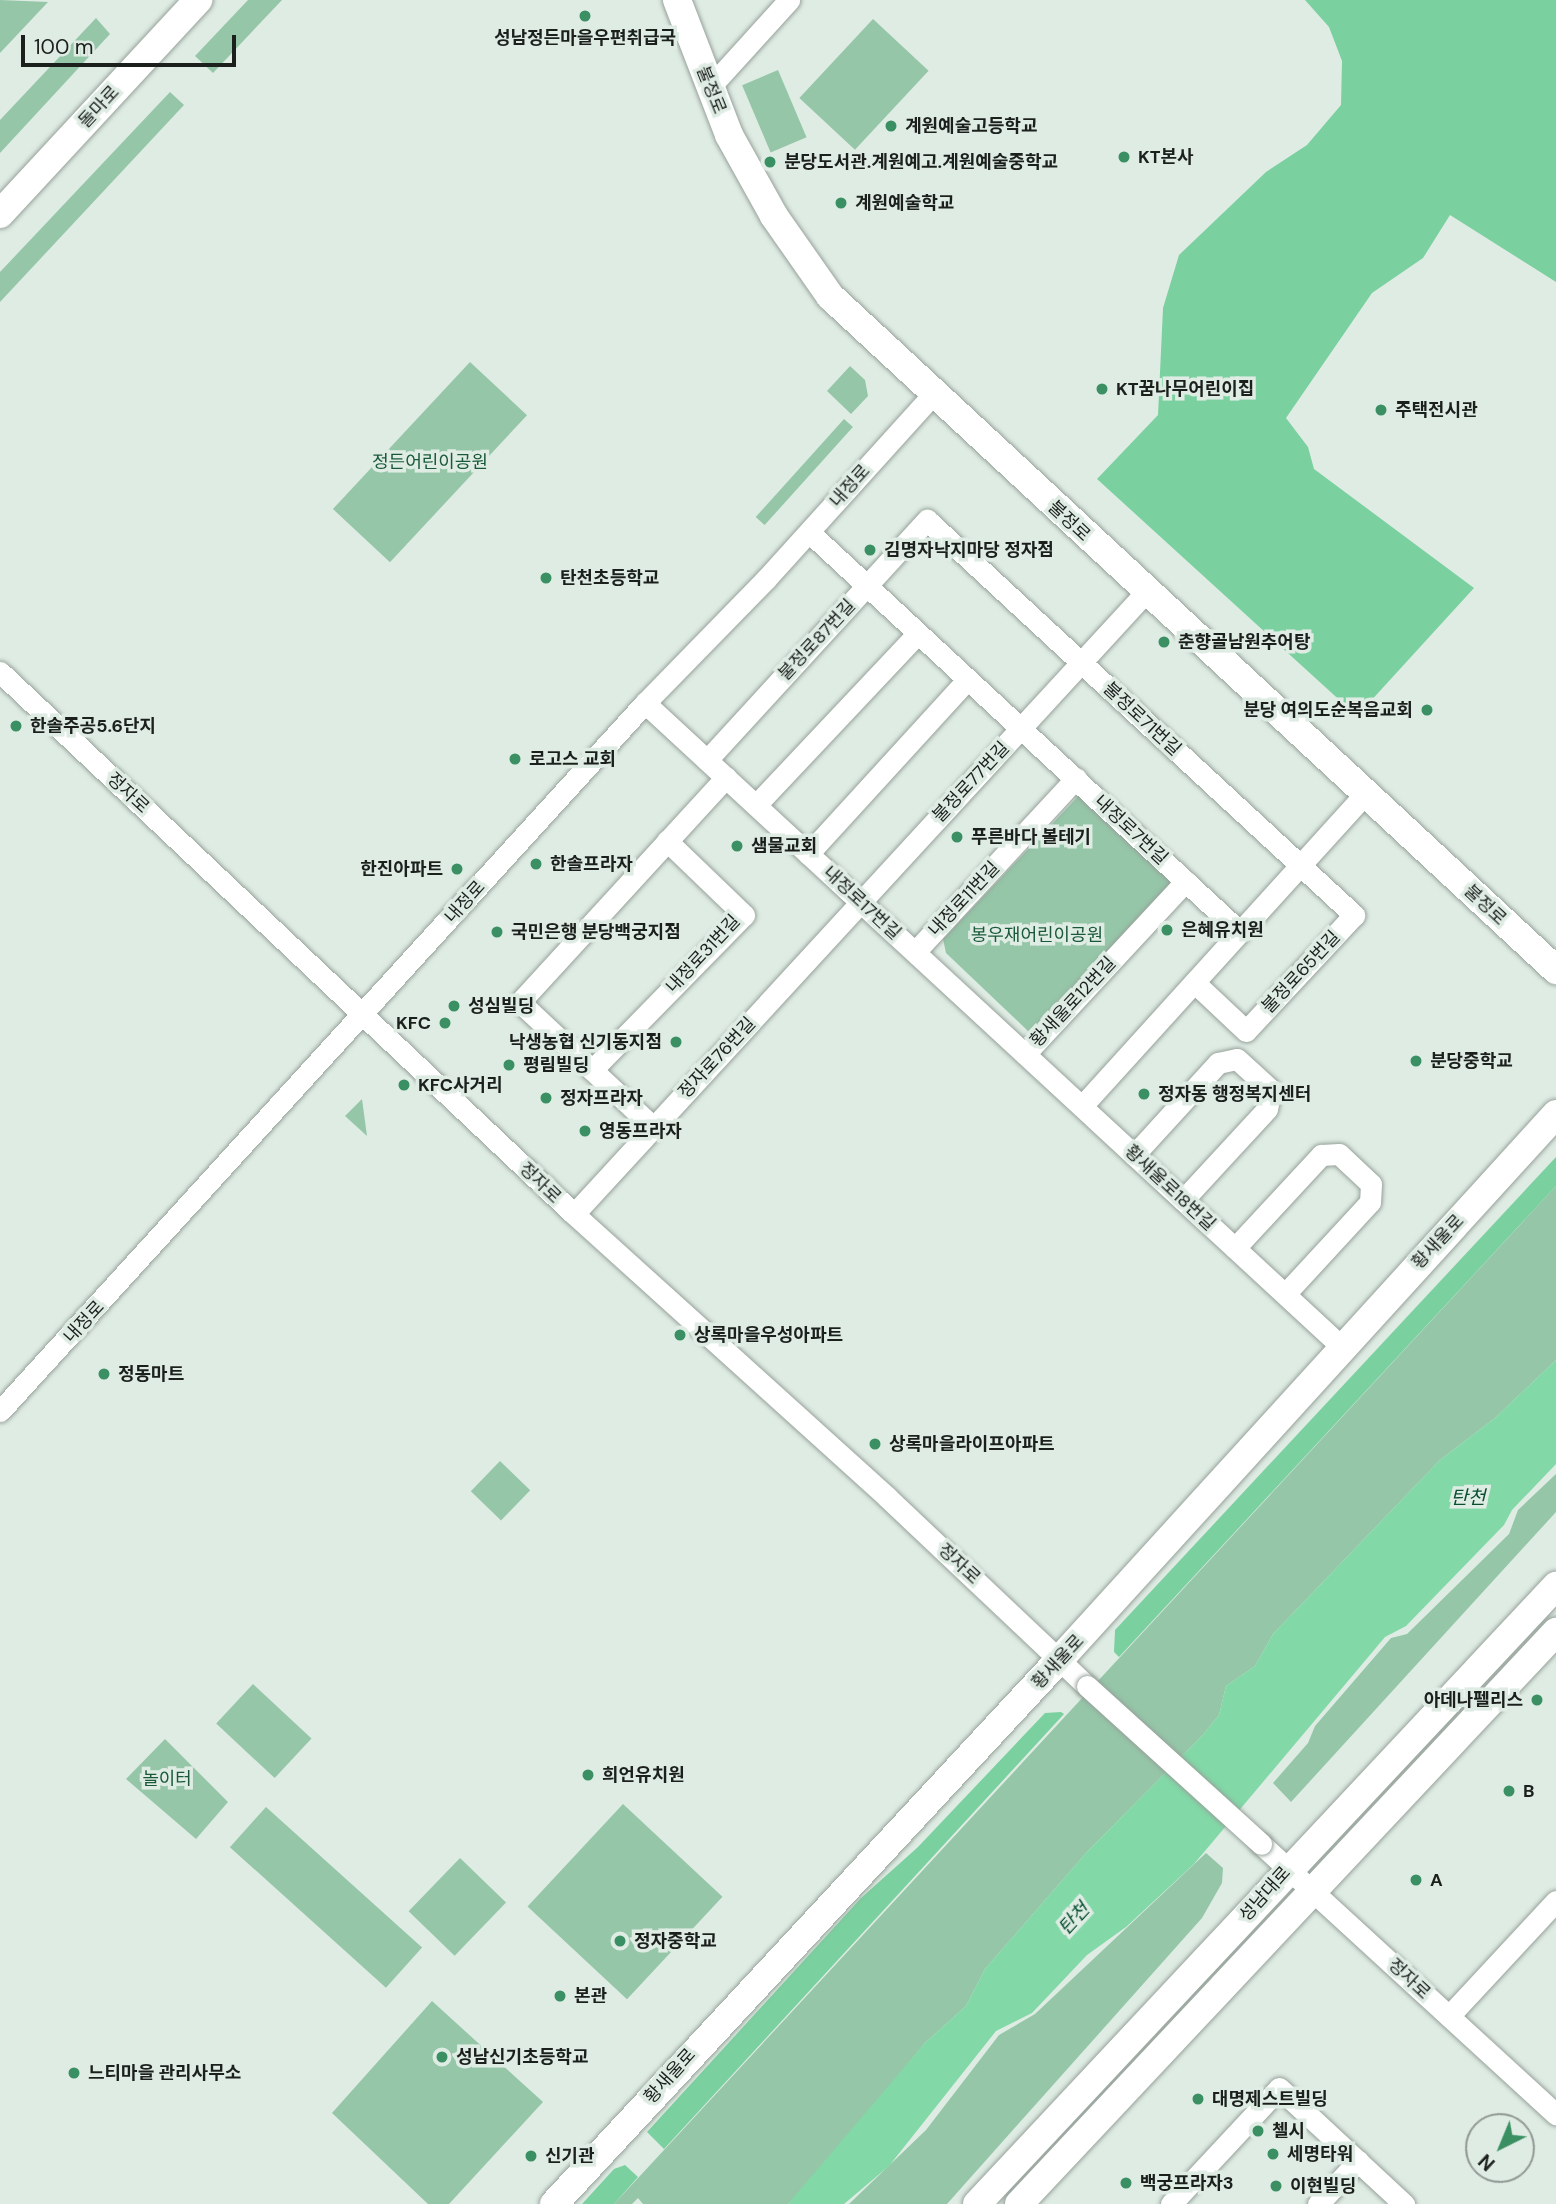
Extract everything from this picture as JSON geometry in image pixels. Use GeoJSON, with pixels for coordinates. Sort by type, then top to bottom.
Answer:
{"type":"FeatureCollection","features":[{"type":"Feature","properties":{"kind":"main road","name":"돌마로"},"geometry":{"type":"LineString","coordinates":[[0,214],[198,0]]}},
{"type":"Feature","properties":{"kind":"main road","name":"불정로"},"geometry":{"type":"LineString","coordinates":[[677,0],[729,135],[805,264],[830,296],[932,395],[1556,970]]}},
{"type":"Feature","properties":{"kind":"main road","name":"황새울로"},"geometry":{"type":"LineString","coordinates":[[554,2204],[1060,1659],[1556,1114]]}},
{"type":"Feature","properties":{"kind":"main road","name":"성남대로"},"geometry":{"type":"LineString","coordinates":[[977,2204],[1287,1868],[1556,1586]]}},
{"type":"Feature","properties":{"kind":"main road","name":"성남대로"},"geometry":{"type":"LineString","coordinates":[[1019,2204],[1311,1889],[1556,1632]]}},
{"type":"Feature","properties":{"kind":"street"},"geometry":{"type":"LineString","coordinates":[[710,87],[789,0]]}},
{"type":"Feature","properties":{"kind":"street","name":"내정로"},"geometry":{"type":"LineString","coordinates":[[0,1411],[645,703],[809,533],[932,395]]}},
{"type":"Feature","properties":{"kind":"street","name":"불정로87번길"},"geometry":{"type":"LineString","coordinates":[[707,760],[927,520],[1081,663]]}},
{"type":"Feature","properties":{"kind":"street","name":"내정로7번길"},"geometry":{"type":"LineString","coordinates":[[809,533],[1240,932]]}},
{"type":"Feature","properties":{"kind":"street","name":"불정로77번길"},"geometry":{"type":"LineString","coordinates":[[861,902],[1146,592]]}},
{"type":"Feature","properties":{"kind":"street"},"geometry":{"type":"LineString","coordinates":[[756,805],[918,633]]}},
{"type":"Feature","properties":{"kind":"street","name":"불정로71번길"},"geometry":{"type":"LineString","coordinates":[[1081,663],[1203,775]]}},
{"type":"Feature","properties":{"kind":"street","name":"정자로"},"geometry":{"type":"LineString","coordinates":[[0,672],[574,1214],[1556,2114]]}},
{"type":"Feature","properties":{"kind":"street"},"geometry":{"type":"LineString","coordinates":[[808,854],[968,679]]}},
{"type":"Feature","properties":{"kind":"street","name":"내정로17번길"},"geometry":{"type":"LineString","coordinates":[[645,703],[999,1030]]}},
{"type":"Feature","properties":{"kind":"street","name":"불정로65번길"},"geometry":{"type":"LineString","coordinates":[[1194,982],[1246,1031],[1354,915],[1203,775]]}},
{"type":"Feature","properties":{"kind":"street"},"geometry":{"type":"LineString","coordinates":[[654,1128],[520,1002],[726,777]]}},
{"type":"Feature","properties":{"kind":"street","name":"내정로11번길"},"geometry":{"type":"LineString","coordinates":[[915,952],[1076,778]]}},
{"type":"Feature","properties":{"kind":"street"},"geometry":{"type":"LineString","coordinates":[[1082,1106],[1365,794]]}},
{"type":"Feature","properties":{"kind":"street","name":"내정로31번길"},"geometry":{"type":"LineString","coordinates":[[593,1070],[744,915],[667,841]]}},
{"type":"Feature","properties":{"kind":"street","name":"황새울로12번길"},"geometry":{"type":"LineString","coordinates":[[1025,1054],[1186,881]]}},
{"type":"Feature","properties":{"kind":"street","name":"정자로76번길"},"geometry":{"type":"LineString","coordinates":[[574,1214],[861,902]]}},
{"type":"Feature","properties":{"kind":"street","name":"황새울로18번길"},"geometry":{"type":"LineString","coordinates":[[999,1030],[1342,1347]]}},
{"type":"Feature","properties":{"kind":"street"},"geometry":{"type":"LineString","coordinates":[[1134,1155],[1218,1063],[1237,1059],[1271,1090],[1267,1109],[1183,1200]]}},
{"type":"Feature","properties":{"kind":"street"},"geometry":{"type":"LineString","coordinates":[[1235,1248],[1321,1156],[1339,1154],[1347,1161],[1371,1184],[1370,1202],[1285,1294]]}},
{"type":"Feature","properties":{"kind":"street"},"geometry":{"type":"LineString","coordinates":[[1449,2016],[1556,1901]]}},
{"type":"Feature","properties":{"kind":"street"},"geometry":{"type":"LineString","coordinates":[[1171,2204],[1279,2088],[1404,2204]]}},
{"type":"Feature","properties":{"kind":"street"},"geometry":{"type":"LineString","coordinates":[[1318,2204],[1358,2161]]}},
{"type":"Feature","properties":{"kind":"green space"},"geometry":{"type":"Polygon","coordinates":[[[0,0],[48,2],[0,53],[0,0]]]}},
{"type":"Feature","properties":{"kind":"green space"},"geometry":{"type":"Polygon","coordinates":[[[248,0],[282,0],[213,73],[195,56],[248,0]]]}},
{"type":"Feature","properties":{"kind":"green space"},"geometry":{"type":"Polygon","coordinates":[[[96,18],[110,34],[0,153],[0,120],[96,18]]]}},
{"type":"Feature","properties":{"kind":"green space"},"geometry":{"type":"Polygon","coordinates":[[[873,19],[929,71],[855,150],[799,98],[873,19]]]}},
{"type":"Feature","properties":{"kind":"green space"},"geometry":{"type":"Polygon","coordinates":[[[778,70],[807,137],[771,152],[742,85],[778,70]]]}},
{"type":"Feature","properties":{"kind":"green space"},"geometry":{"type":"Polygon","coordinates":[[[170,92],[184,105],[0,302],[0,272],[170,92]]]}},
{"type":"Feature","properties":{"kind":"green space","name":"정든어린이공원"},"geometry":{"type":"Polygon","coordinates":[[[470,362],[527,415],[390,562],[333,509],[470,362]]]}},
{"type":"Feature","properties":{"kind":"green space"},"geometry":{"type":"Polygon","coordinates":[[[850,366],[865,380],[868,396],[851,414],[827,391],[850,366]]]}},
{"type":"Feature","properties":{"kind":"green space"},"geometry":{"type":"Polygon","coordinates":[[[844,419],[853,427],[765,525],[756,517],[844,419]]]}},
{"type":"Feature","properties":{"kind":"green space","name":"봉우재어린이공원"},"geometry":{"type":"Polygon","coordinates":[[[1086,788],[1171,877],[1169,889],[1037,1031],[1028,1031],[946,953],[943,939],[1086,788]]]}},
{"type":"Feature","properties":{"kind":"green space"},"geometry":{"type":"Polygon","coordinates":[[[362,1099],[367,1136],[345,1116],[362,1099]]]}},
{"type":"Feature","properties":{"kind":"green space"},"geometry":{"type":"Polygon","coordinates":[[[1556,1186],[1556,1360],[1495,1418],[1440,1460],[1273,1634],[1255,1666],[1226,1686],[1219,1715],[1202,1736],[1087,1852],[985,1969],[966,2006],[925,2043],[815,2176],[788,2204],[643,2204],[638,2198],[632,2204],[614,2204],[1556,1186]]]}},
{"type":"Feature","properties":{"kind":"green space"},"geometry":{"type":"Polygon","coordinates":[[[500,1461],[530,1490],[501,1520],[471,1491],[500,1461]]]}},
{"type":"Feature","properties":{"kind":"green space"},"geometry":{"type":"Polygon","coordinates":[[[1556,1474],[1556,1512],[1291,1802],[1273,1783],[1308,1743],[1315,1726],[1391,1638],[1407,1634],[1509,1534],[1518,1510],[1556,1474]]]}},
{"type":"Feature","properties":{"kind":"green space"},"geometry":{"type":"Polygon","coordinates":[[[253,1684],[312,1739],[275,1778],[216,1723],[253,1684]]]}},
{"type":"Feature","properties":{"kind":"green space","name":"놀이터"},"geometry":{"type":"Polygon","coordinates":[[[165,1739],[228,1802],[196,1839],[126,1779],[165,1739]]]}},
{"type":"Feature","properties":{"kind":"green space"},"geometry":{"type":"Polygon","coordinates":[[[623,1804],[722,1897],[627,1999],[528,1906],[623,1804]]]}},
{"type":"Feature","properties":{"kind":"green space"},"geometry":{"type":"Polygon","coordinates":[[[266,1807],[422,1948],[386,1988],[230,1847],[266,1807]]]}},
{"type":"Feature","properties":{"kind":"green space"},"geometry":{"type":"Polygon","coordinates":[[[1206,1853],[1223,1868],[1222,1883],[1202,1918],[947,2204],[849,2204],[926,2130],[999,2035],[1035,2014],[1206,1853]]]}},
{"type":"Feature","properties":{"kind":"green space"},"geometry":{"type":"Polygon","coordinates":[[[460,1858],[506,1902],[455,1956],[409,1911],[460,1858]]]}},
{"type":"Feature","properties":{"kind":"green space"},"geometry":{"type":"Polygon","coordinates":[[[432,2001],[543,2102],[449,2204],[428,2204],[332,2113],[432,2001]]]}},
{"type":"Feature","properties":{"kind":"shaded area"},"geometry":{"type":"Polygon","coordinates":[[[1305,0],[1556,0],[1556,282],[1450,215],[1423,258],[1372,293],[1286,418],[1308,447],[1314,469],[1474,588],[1357,716],[1097,479],[1158,415],[1163,308],[1179,255],[1266,172],[1307,145],[1341,105],[1342,61],[1329,27],[1305,0]]]}},
{"type":"Feature","properties":{"kind":"shaded area"},"geometry":{"type":"Polygon","coordinates":[[[1556,1157],[1556,1186],[1119,1657],[1114,1652],[1115,1630],[1556,1157]]]}},
{"type":"Feature","properties":{"kind":"shaded area"},"geometry":{"type":"Polygon","coordinates":[[[1045,1713],[1064,1714],[664,2149],[647,2132],[861,1898],[918,1847],[1045,1713]]]}},
{"type":"Feature","properties":{"kind":"shaded area"},"geometry":{"type":"Polygon","coordinates":[[[625,2165],[638,2177],[614,2204],[582,2204],[614,2169],[625,2165]]]}},
{"type":"Feature","properties":{"kind":"water","name":"탄천"},"geometry":{"type":"Polygon","coordinates":[[[1556,1360],[1556,1464],[1512,1510],[1504,1525],[1406,1626],[1385,1637],[1194,1864],[1126,1927],[1087,1955],[1032,2013],[996,2031],[889,2166],[844,2204],[788,2204],[925,2043],[966,2006],[985,1969],[1087,1852],[1202,1736],[1219,1715],[1226,1686],[1255,1666],[1273,1634],[1440,1460],[1495,1418],[1556,1360]]]}},
{"type":"Feature","properties":{"kind":"place","name":"성남정든마을우편취급국"},"geometry":{"type":"Point","coordinates":[585,16]}},
{"type":"Feature","properties":{"kind":"place","name":"계원예술고등학교"},"geometry":{"type":"Point","coordinates":[891,126]}},
{"type":"Feature","properties":{"kind":"place","name":"KT본사"},"geometry":{"type":"Point","coordinates":[1124,157]}},
{"type":"Feature","properties":{"kind":"place","name":"분당도서관.계원예고.계원예술중학교"},"geometry":{"type":"Point","coordinates":[770,162]}},
{"type":"Feature","properties":{"kind":"place","name":"계원예술학교"},"geometry":{"type":"Point","coordinates":[841,203]}},
{"type":"Feature","properties":{"kind":"place","name":"KT꿈나무어린이집"},"geometry":{"type":"Point","coordinates":[1102,389]}},
{"type":"Feature","properties":{"kind":"place","name":"주택전시관"},"geometry":{"type":"Point","coordinates":[1381,410]}},
{"type":"Feature","properties":{"kind":"place","name":"김명자낙지마당 정자점"},"geometry":{"type":"Point","coordinates":[870,550]}},
{"type":"Feature","properties":{"kind":"place","name":"탄천초등학교"},"geometry":{"type":"Point","coordinates":[546,578]}},
{"type":"Feature","properties":{"kind":"place","name":"춘향골남원추어탕"},"geometry":{"type":"Point","coordinates":[1164,642]}},
{"type":"Feature","properties":{"kind":"place","name":"분당 여의도순복음교회"},"geometry":{"type":"Point","coordinates":[1427,710]}},
{"type":"Feature","properties":{"kind":"place","name":"한솔주공5.6단지"},"geometry":{"type":"Point","coordinates":[16,726]}},
{"type":"Feature","properties":{"kind":"place","name":"로고스 교회"},"geometry":{"type":"Point","coordinates":[515,759]}},
{"type":"Feature","properties":{"kind":"place","name":"푸른바다 볼테기"},"geometry":{"type":"Point","coordinates":[957,837]}},
{"type":"Feature","properties":{"kind":"place","name":"샘물교회"},"geometry":{"type":"Point","coordinates":[737,846]}},
{"type":"Feature","properties":{"kind":"place","name":"한솔프라자"},"geometry":{"type":"Point","coordinates":[536,864]}},
{"type":"Feature","properties":{"kind":"place","name":"한진아파트"},"geometry":{"type":"Point","coordinates":[457,869]}},
{"type":"Feature","properties":{"kind":"place","name":"은혜유치원"},"geometry":{"type":"Point","coordinates":[1167,930]}},
{"type":"Feature","properties":{"kind":"place","name":"국민은행 분당백궁지점"},"geometry":{"type":"Point","coordinates":[497,932]}},
{"type":"Feature","properties":{"kind":"place","name":"성심빌딩"},"geometry":{"type":"Point","coordinates":[454,1006]}},
{"type":"Feature","properties":{"kind":"place","name":"KFC"},"geometry":{"type":"Point","coordinates":[445,1023]}},
{"type":"Feature","properties":{"kind":"place","name":"낙생농협 신기동지점"},"geometry":{"type":"Point","coordinates":[676,1042]}},
{"type":"Feature","properties":{"kind":"place","name":"분당중학교"},"geometry":{"type":"Point","coordinates":[1416,1061]}},
{"type":"Feature","properties":{"kind":"place","name":"평림빌딩"},"geometry":{"type":"Point","coordinates":[509,1065]}},
{"type":"Feature","properties":{"kind":"place","name":"KFC사거리"},"geometry":{"type":"Point","coordinates":[404,1085]}},
{"type":"Feature","properties":{"kind":"place","name":"정자동 행정복지센터"},"geometry":{"type":"Point","coordinates":[1144,1094]}},
{"type":"Feature","properties":{"kind":"place","name":"정자프라자"},"geometry":{"type":"Point","coordinates":[546,1098]}},
{"type":"Feature","properties":{"kind":"place","name":"영동프라자"},"geometry":{"type":"Point","coordinates":[585,1131]}},
{"type":"Feature","properties":{"kind":"place","name":"상록마을우성아파트"},"geometry":{"type":"Point","coordinates":[680,1335]}},
{"type":"Feature","properties":{"kind":"place","name":"정동마트"},"geometry":{"type":"Point","coordinates":[104,1374]}},
{"type":"Feature","properties":{"kind":"place","name":"상록마을라이프아파트"},"geometry":{"type":"Point","coordinates":[875,1444]}},
{"type":"Feature","properties":{"kind":"place","name":"아데나펠리스"},"geometry":{"type":"Point","coordinates":[1537,1700]}},
{"type":"Feature","properties":{"kind":"place","name":"희언유치원"},"geometry":{"type":"Point","coordinates":[588,1775]}},
{"type":"Feature","properties":{"kind":"place","name":"B"},"geometry":{"type":"Point","coordinates":[1509,1791]}},
{"type":"Feature","properties":{"kind":"place","name":"A"},"geometry":{"type":"Point","coordinates":[1416,1880]}},
{"type":"Feature","properties":{"kind":"place","name":"정자중학교"},"geometry":{"type":"Point","coordinates":[620,1941]}},
{"type":"Feature","properties":{"kind":"place","name":"본관"},"geometry":{"type":"Point","coordinates":[560,1996]}},
{"type":"Feature","properties":{"kind":"place","name":"성남신기초등학교"},"geometry":{"type":"Point","coordinates":[442,2057]}},
{"type":"Feature","properties":{"kind":"place","name":"느티마을 관리사무소"},"geometry":{"type":"Point","coordinates":[74,2073]}},
{"type":"Feature","properties":{"kind":"place","name":"대명제스트빌딩"},"geometry":{"type":"Point","coordinates":[1198,2099]}},
{"type":"Feature","properties":{"kind":"place","name":"첼시"},"geometry":{"type":"Point","coordinates":[1258,2131]}},
{"type":"Feature","properties":{"kind":"place","name":"세명타워"},"geometry":{"type":"Point","coordinates":[1273,2154]}},
{"type":"Feature","properties":{"kind":"place","name":"신기관"},"geometry":{"type":"Point","coordinates":[531,2156]}},
{"type":"Feature","properties":{"kind":"place","name":"백궁프라자3"},"geometry":{"type":"Point","coordinates":[1126,2183]}},
{"type":"Feature","properties":{"kind":"place","name":"이현빌딩"},"geometry":{"type":"Point","coordinates":[1276,2186]}}]}
